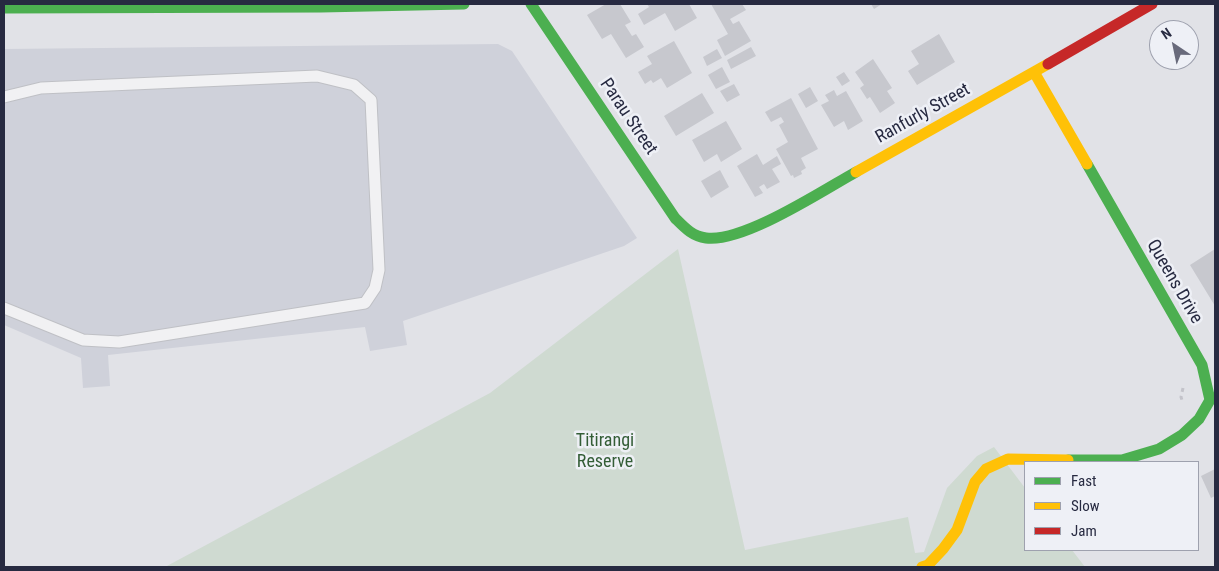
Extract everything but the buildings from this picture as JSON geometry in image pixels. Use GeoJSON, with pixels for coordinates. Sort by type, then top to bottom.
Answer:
{"type":"FeatureCollection","features":[{"type":"Feature","properties":{"kind":"street"},"geometry":{"type":"LineString","coordinates":[[4,8],[122,5],[321,7],[464,4]]}},
{"type":"Feature","properties":{"kind":"street","name":"Parau Street"},"geometry":{"type":"LineString","coordinates":[[531,4],[675,218],[689,233],[706,238]]}},
{"type":"Feature","properties":{"kind":"street","name":"Ranfurly Street"},"geometry":{"type":"LineString","coordinates":[[706,238],[723,238],[745,232],[802,202],[1152,4]]}},
{"type":"Feature","properties":{"kind":"street","name":"Queens Drive"},"geometry":{"type":"LineString","coordinates":[[922,567],[928,565],[957,530],[974,482],[986,469],[1008,459],[1122,460],[1159,449],[1182,435],[1199,419],[1210,400],[1202,365],[1034,72]]}},
{"type":"Feature","properties":{"kind":"lane"},"geometry":{"type":"LineString","coordinates":[[4,97],[41,88],[317,76],[354,85],[371,100],[379,270],[375,288],[365,303],[120,342],[83,340],[4,308]]}},
{"type":"Feature","properties":{"kind":"shaded area"},"geometry":{"type":"Polygon","coordinates":[[[498,44],[512,51],[637,238],[624,246],[403,321],[407,345],[370,351],[365,327],[108,355],[110,386],[83,388],[81,358],[4,325],[4,49],[498,44]]]}},
{"type":"Feature","properties":{"kind":"green space","name":"Titirangi Reserve"},"geometry":{"type":"Polygon","coordinates":[[[678,249],[745,550],[908,517],[915,553],[924,552],[947,488],[977,456],[994,447],[1024,487],[1024,551],[1073,551],[1085,567],[165,567],[490,393],[678,249]]]}},
{"type":"Feature","properties":{"kind":"traffic: fast"},"geometry":{"type":"LineString","coordinates":[[4,8],[321,7],[464,4]]}},
{"type":"Feature","properties":{"kind":"traffic: fast"},"geometry":{"type":"LineString","coordinates":[[531,4],[675,218],[693,233],[706,238],[722,237],[740,232],[782,214],[856,172]]}},
{"type":"Feature","properties":{"kind":"traffic: fast"},"geometry":{"type":"LineString","coordinates":[[1068,460],[1122,460],[1159,449],[1182,435],[1199,419],[1210,400],[1202,365],[1087,164]]}},
{"type":"Feature","properties":{"kind":"traffic: slow"},"geometry":{"type":"LineString","coordinates":[[856,172],[1048,64]]}},
{"type":"Feature","properties":{"kind":"traffic: slow"},"geometry":{"type":"LineString","coordinates":[[1034,72],[1087,164]]}},
{"type":"Feature","properties":{"kind":"traffic: slow"},"geometry":{"type":"LineString","coordinates":[[922,567],[928,565],[957,530],[975,482],[986,469],[1008,459],[1068,460]]}},
{"type":"Feature","properties":{"kind":"traffic: jam"},"geometry":{"type":"LineString","coordinates":[[1048,64],[1152,4]]}}]}
